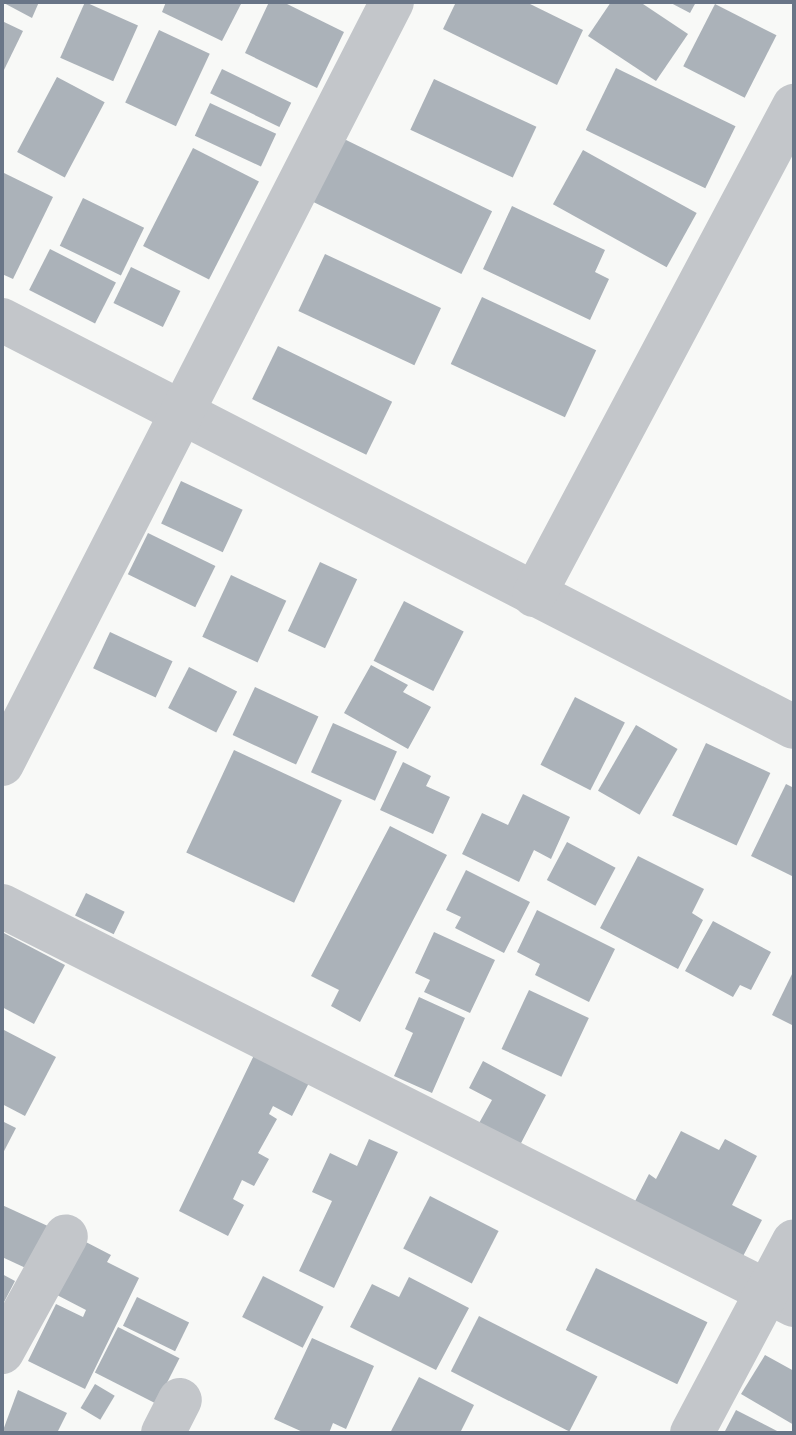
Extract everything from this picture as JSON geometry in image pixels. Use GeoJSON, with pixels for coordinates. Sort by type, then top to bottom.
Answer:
{"type":"FeatureCollection","features":[{"type":"Feature","properties":{"kind":"street"},"geometry":{"type":"LineString","coordinates":[[2,764],[392,2]]}},
{"type":"Feature","properties":{"kind":"street"},"geometry":{"type":"LineString","coordinates":[[534,595],[794,106]]}},
{"type":"Feature","properties":{"kind":"street"},"geometry":{"type":"LineString","coordinates":[[2,320],[794,727]]}},
{"type":"Feature","properties":{"kind":"street"},"geometry":{"type":"LineString","coordinates":[[2,906],[780,1298]]}},
{"type":"Feature","properties":{"kind":"street"},"geometry":{"type":"LineString","coordinates":[[2,1352],[66,1236]]}},
{"type":"Feature","properties":{"kind":"street"},"geometry":{"type":"LineString","coordinates":[[692,1433],[780,1298],[794,1241]]}},
{"type":"Feature","properties":{"kind":"building"},"geometry":{"type":"Polygon","coordinates":[[[2,2],[39,2],[32,18],[2,2]]]}},
{"type":"Feature","properties":{"kind":"building"},"geometry":{"type":"Polygon","coordinates":[[[85,2],[138,26],[113,81],[60,58],[85,2]]]}},
{"type":"Feature","properties":{"kind":"building"},"geometry":{"type":"Polygon","coordinates":[[[166,2],[242,2],[222,41],[162,12],[166,2]]]}},
{"type":"Feature","properties":{"kind":"building"},"geometry":{"type":"Polygon","coordinates":[[[269,2],[283,2],[344,32],[317,88],[245,53],[269,2]]]}},
{"type":"Feature","properties":{"kind":"building"},"geometry":{"type":"Polygon","coordinates":[[[456,2],[526,2],[583,30],[557,85],[443,29],[456,2]]]}},
{"type":"Feature","properties":{"kind":"building"},"geometry":{"type":"Polygon","coordinates":[[[611,2],[640,2],[688,34],[656,81],[588,36],[611,2]]]}},
{"type":"Feature","properties":{"kind":"building"},"geometry":{"type":"Polygon","coordinates":[[[669,2],[696,2],[690,13],[669,2]]]}},
{"type":"Feature","properties":{"kind":"building"},"geometry":{"type":"Polygon","coordinates":[[[715,4],[776,35],[745,98],[683,66],[715,4]]]}},
{"type":"Feature","properties":{"kind":"building"},"geometry":{"type":"Polygon","coordinates":[[[2,21],[23,31],[2,74],[2,21]]]}},
{"type":"Feature","properties":{"kind":"building"},"geometry":{"type":"Polygon","coordinates":[[[159,30],[210,54],[176,126],[125,103],[159,30]]]}},
{"type":"Feature","properties":{"kind":"building"},"geometry":{"type":"Polygon","coordinates":[[[616,68],[736,126],[705,188],[586,130],[616,68]]]}},
{"type":"Feature","properties":{"kind":"building"},"geometry":{"type":"Polygon","coordinates":[[[222,69],[291,103],[279,127],[210,93],[222,69]]]}},
{"type":"Feature","properties":{"kind":"building"},"geometry":{"type":"Polygon","coordinates":[[[57,77],[105,102],[65,177],[17,152],[57,77]]]}},
{"type":"Feature","properties":{"kind":"building"},"geometry":{"type":"Polygon","coordinates":[[[434,79],[536,127],[513,178],[410,130],[434,79]]]}},
{"type":"Feature","properties":{"kind":"building"},"geometry":{"type":"Polygon","coordinates":[[[210,103],[276,134],[261,166],[195,136],[210,103]]]}},
{"type":"Feature","properties":{"kind":"building"},"geometry":{"type":"Polygon","coordinates":[[[342,138],[492,211],[461,274],[311,201],[342,138]]]}},
{"type":"Feature","properties":{"kind":"building"},"geometry":{"type":"Polygon","coordinates":[[[193,148],[259,182],[209,280],[143,246],[193,148]]]}},
{"type":"Feature","properties":{"kind":"building"},"geometry":{"type":"Polygon","coordinates":[[[583,150],[697,213],[667,267],[553,204],[583,150]]]}},
{"type":"Feature","properties":{"kind":"building"},"geometry":{"type":"Polygon","coordinates":[[[2,172],[53,197],[13,279],[2,274],[2,172]]]}},
{"type":"Feature","properties":{"kind":"building"},"geometry":{"type":"Polygon","coordinates":[[[83,198],[144,228],[121,275],[60,246],[83,198]]]}},
{"type":"Feature","properties":{"kind":"building"},"geometry":{"type":"Polygon","coordinates":[[[512,206],[605,250],[595,272],[609,279],[590,320],[483,269],[512,206]]]}},
{"type":"Feature","properties":{"kind":"building"},"geometry":{"type":"Polygon","coordinates":[[[50,249],[116,283],[95,324],[29,290],[50,249]]]}},
{"type":"Feature","properties":{"kind":"building"},"geometry":{"type":"Polygon","coordinates":[[[325,254],[441,308],[414,365],[298,311],[325,254]]]}},
{"type":"Feature","properties":{"kind":"building"},"geometry":{"type":"Polygon","coordinates":[[[131,267],[180,291],[163,327],[113,303],[131,267]]]}},
{"type":"Feature","properties":{"kind":"building"},"geometry":{"type":"Polygon","coordinates":[[[482,297],[596,350],[565,417],[451,364],[482,297]]]}},
{"type":"Feature","properties":{"kind":"building"},"geometry":{"type":"Polygon","coordinates":[[[278,346],[392,402],[366,455],[252,399],[278,346]]]}},
{"type":"Feature","properties":{"kind":"building"},"geometry":{"type":"Polygon","coordinates":[[[181,481],[243,510],[223,552],[161,524],[181,481]]]}},
{"type":"Feature","properties":{"kind":"building"},"geometry":{"type":"Polygon","coordinates":[[[148,533],[215,566],[195,607],[128,574],[148,533]]]}},
{"type":"Feature","properties":{"kind":"building"},"geometry":{"type":"Polygon","coordinates":[[[320,562],[357,579],[325,648],[288,631],[320,562]]]}},
{"type":"Feature","properties":{"kind":"building"},"geometry":{"type":"Polygon","coordinates":[[[231,575],[286,601],[258,662],[202,637],[231,575]]]}},
{"type":"Feature","properties":{"kind":"building"},"geometry":{"type":"Polygon","coordinates":[[[404,601],[464,631],[433,691],[374,661],[404,601]]]}},
{"type":"Feature","properties":{"kind":"building"},"geometry":{"type":"Polygon","coordinates":[[[110,632],[173,661],[156,697],[93,668],[110,632]]]}},
{"type":"Feature","properties":{"kind":"building"},"geometry":{"type":"Polygon","coordinates":[[[371,665],[408,685],[403,692],[431,707],[408,749],[344,713],[371,665]]]}},
{"type":"Feature","properties":{"kind":"building"},"geometry":{"type":"Polygon","coordinates":[[[189,667],[237,692],[216,733],[168,708],[189,667]]]}},
{"type":"Feature","properties":{"kind":"building"},"geometry":{"type":"Polygon","coordinates":[[[255,687],[318,717],[296,765],[233,735],[255,687]]]}},
{"type":"Feature","properties":{"kind":"building"},"geometry":{"type":"Polygon","coordinates":[[[575,697],[625,722],[590,790],[540,765],[575,697]]]}},
{"type":"Feature","properties":{"kind":"building"},"geometry":{"type":"Polygon","coordinates":[[[333,723],[397,751],[375,801],[311,772],[333,723]]]}},
{"type":"Feature","properties":{"kind":"building"},"geometry":{"type":"Polygon","coordinates":[[[636,725],[678,749],[640,815],[598,791],[636,725]]]}},
{"type":"Feature","properties":{"kind":"building"},"geometry":{"type":"Polygon","coordinates":[[[706,743],[770,773],[737,846],[672,816],[706,743]]]}},
{"type":"Feature","properties":{"kind":"building"},"geometry":{"type":"Polygon","coordinates":[[[234,750],[342,800],[294,903],[186,852],[234,750]]]}},
{"type":"Feature","properties":{"kind":"building"},"geometry":{"type":"Polygon","coordinates":[[[403,762],[431,776],[426,786],[450,797],[433,834],[380,810],[403,762]]]}},
{"type":"Feature","properties":{"kind":"building"},"geometry":{"type":"Polygon","coordinates":[[[786,784],[794,788],[794,877],[751,856],[786,784]]]}},
{"type":"Feature","properties":{"kind":"building"},"geometry":{"type":"Polygon","coordinates":[[[523,794],[570,817],[551,859],[534,850],[519,882],[462,854],[482,813],[508,825],[523,794]]]}},
{"type":"Feature","properties":{"kind":"building"},"geometry":{"type":"Polygon","coordinates":[[[390,826],[447,855],[360,1022],[331,1006],[339,990],[311,976],[390,826]]]}},
{"type":"Feature","properties":{"kind":"building"},"geometry":{"type":"Polygon","coordinates":[[[567,842],[616,868],[595,906],[547,880],[567,842]]]}},
{"type":"Feature","properties":{"kind":"building"},"geometry":{"type":"Polygon","coordinates":[[[638,856],[704,889],[692,913],[703,920],[678,969],[600,928],[638,856]]]}},
{"type":"Feature","properties":{"kind":"building"},"geometry":{"type":"Polygon","coordinates":[[[466,870],[530,902],[504,953],[455,928],[461,917],[446,910],[466,870]]]}},
{"type":"Feature","properties":{"kind":"building"},"geometry":{"type":"Polygon","coordinates":[[[86,893],[125,912],[114,934],[75,915],[86,893]]]}},
{"type":"Feature","properties":{"kind":"building"},"geometry":{"type":"Polygon","coordinates":[[[537,910],[615,949],[589,1002],[535,975],[540,964],[517,952],[537,910]]]}},
{"type":"Feature","properties":{"kind":"building"},"geometry":{"type":"Polygon","coordinates":[[[713,921],[771,952],[751,990],[740,985],[733,997],[685,971],[713,921]]]}},
{"type":"Feature","properties":{"kind":"building"},"geometry":{"type":"Polygon","coordinates":[[[2,932],[65,965],[34,1024],[2,1007],[2,932]]]}},
{"type":"Feature","properties":{"kind":"building"},"geometry":{"type":"Polygon","coordinates":[[[434,932],[495,960],[470,1013],[424,992],[430,980],[415,973],[434,932]]]}},
{"type":"Feature","properties":{"kind":"building"},"geometry":{"type":"Polygon","coordinates":[[[794,970],[794,1026],[772,1015],[794,970]]]}},
{"type":"Feature","properties":{"kind":"building"},"geometry":{"type":"Polygon","coordinates":[[[529,990],[589,1018],[561,1077],[502,1049],[529,990]]]}},
{"type":"Feature","properties":{"kind":"building"},"geometry":{"type":"Polygon","coordinates":[[[419,997],[465,1018],[432,1093],[394,1076],[413,1033],[405,1029],[419,997]]]}},
{"type":"Feature","properties":{"kind":"building"},"geometry":{"type":"Polygon","coordinates":[[[4,1030],[56,1057],[25,1116],[2,1104],[4,1030]]]}},
{"type":"Feature","properties":{"kind":"building"},"geometry":{"type":"Polygon","coordinates":[[[257,1049],[311,1079],[292,1116],[273,1106],[269,1114],[277,1119],[258,1153],[269,1159],[254,1186],[242,1180],[233,1199],[244,1205],[228,1236],[179,1211],[257,1049]]]}},
{"type":"Feature","properties":{"kind":"building"},"geometry":{"type":"Polygon","coordinates":[[[483,1061],[546,1095],[519,1147],[478,1125],[492,1100],[469,1088],[483,1061]]]}},
{"type":"Feature","properties":{"kind":"building"},"geometry":{"type":"Polygon","coordinates":[[[2,1121],[16,1128],[2,1155],[2,1121]]]}},
{"type":"Feature","properties":{"kind":"building"},"geometry":{"type":"Polygon","coordinates":[[[681,1131],[719,1150],[725,1139],[757,1156],[732,1205],[762,1220],[740,1262],[632,1207],[649,1174],[656,1179],[681,1131]]]}},
{"type":"Feature","properties":{"kind":"building"},"geometry":{"type":"Polygon","coordinates":[[[369,1139],[398,1152],[334,1288],[299,1271],[332,1201],[312,1192],[330,1153],[357,1166],[369,1139]]]}},
{"type":"Feature","properties":{"kind":"building"},"geometry":{"type":"Polygon","coordinates":[[[430,1196],[499,1231],[472,1284],[403,1249],[430,1196]]]}},
{"type":"Feature","properties":{"kind":"building"},"geometry":{"type":"Polygon","coordinates":[[[2,1205],[50,1227],[30,1270],[2,1257],[2,1205]]]}},
{"type":"Feature","properties":{"kind":"building"},"geometry":{"type":"Polygon","coordinates":[[[82,1240],[111,1255],[107,1262],[139,1278],[85,1389],[28,1361],[56,1304],[83,1317],[86,1310],[55,1294],[82,1240]]]}},
{"type":"Feature","properties":{"kind":"building"},"geometry":{"type":"Polygon","coordinates":[[[596,1268],[707,1322],[677,1384],[566,1330],[596,1268]]]}},
{"type":"Feature","properties":{"kind":"building"},"geometry":{"type":"Polygon","coordinates":[[[2,1274],[15,1281],[2,1306],[2,1274]]]}},
{"type":"Feature","properties":{"kind":"building"},"geometry":{"type":"Polygon","coordinates":[[[263,1276],[324,1307],[303,1348],[242,1317],[263,1276]]]}},
{"type":"Feature","properties":{"kind":"building"},"geometry":{"type":"Polygon","coordinates":[[[409,1277],[469,1308],[436,1370],[350,1327],[372,1284],[399,1297],[409,1277]]]}},
{"type":"Feature","properties":{"kind":"building"},"geometry":{"type":"Polygon","coordinates":[[[137,1297],[189,1322],[175,1351],[123,1326],[137,1297]]]}},
{"type":"Feature","properties":{"kind":"building"},"geometry":{"type":"Polygon","coordinates":[[[479,1316],[598,1376],[569,1432],[451,1371],[479,1316]]]}},
{"type":"Feature","properties":{"kind":"building"},"geometry":{"type":"Polygon","coordinates":[[[118,1327],[179,1358],[156,1404],[95,1372],[118,1327]]]}},
{"type":"Feature","properties":{"kind":"building"},"geometry":{"type":"Polygon","coordinates":[[[312,1338],[374,1366],[346,1429],[333,1423],[329,1433],[305,1433],[274,1419],[312,1338]]]}},
{"type":"Feature","properties":{"kind":"building"},"geometry":{"type":"Polygon","coordinates":[[[765,1355],[794,1371],[794,1425],[741,1394],[765,1355]]]}},
{"type":"Feature","properties":{"kind":"building"},"geometry":{"type":"Polygon","coordinates":[[[419,1377],[474,1405],[460,1433],[390,1433],[419,1377]]]}},
{"type":"Feature","properties":{"kind":"building"},"geometry":{"type":"Polygon","coordinates":[[[95,1384],[115,1396],[100,1420],[81,1408],[95,1384]]]}},
{"type":"Feature","properties":{"kind":"building"},"geometry":{"type":"Polygon","coordinates":[[[18,1390],[67,1413],[57,1433],[2,1433],[18,1390]]]}},
{"type":"Feature","properties":{"kind":"building"},"geometry":{"type":"Polygon","coordinates":[[[736,1410],[781,1433],[724,1433],[736,1410]]]}}]}
